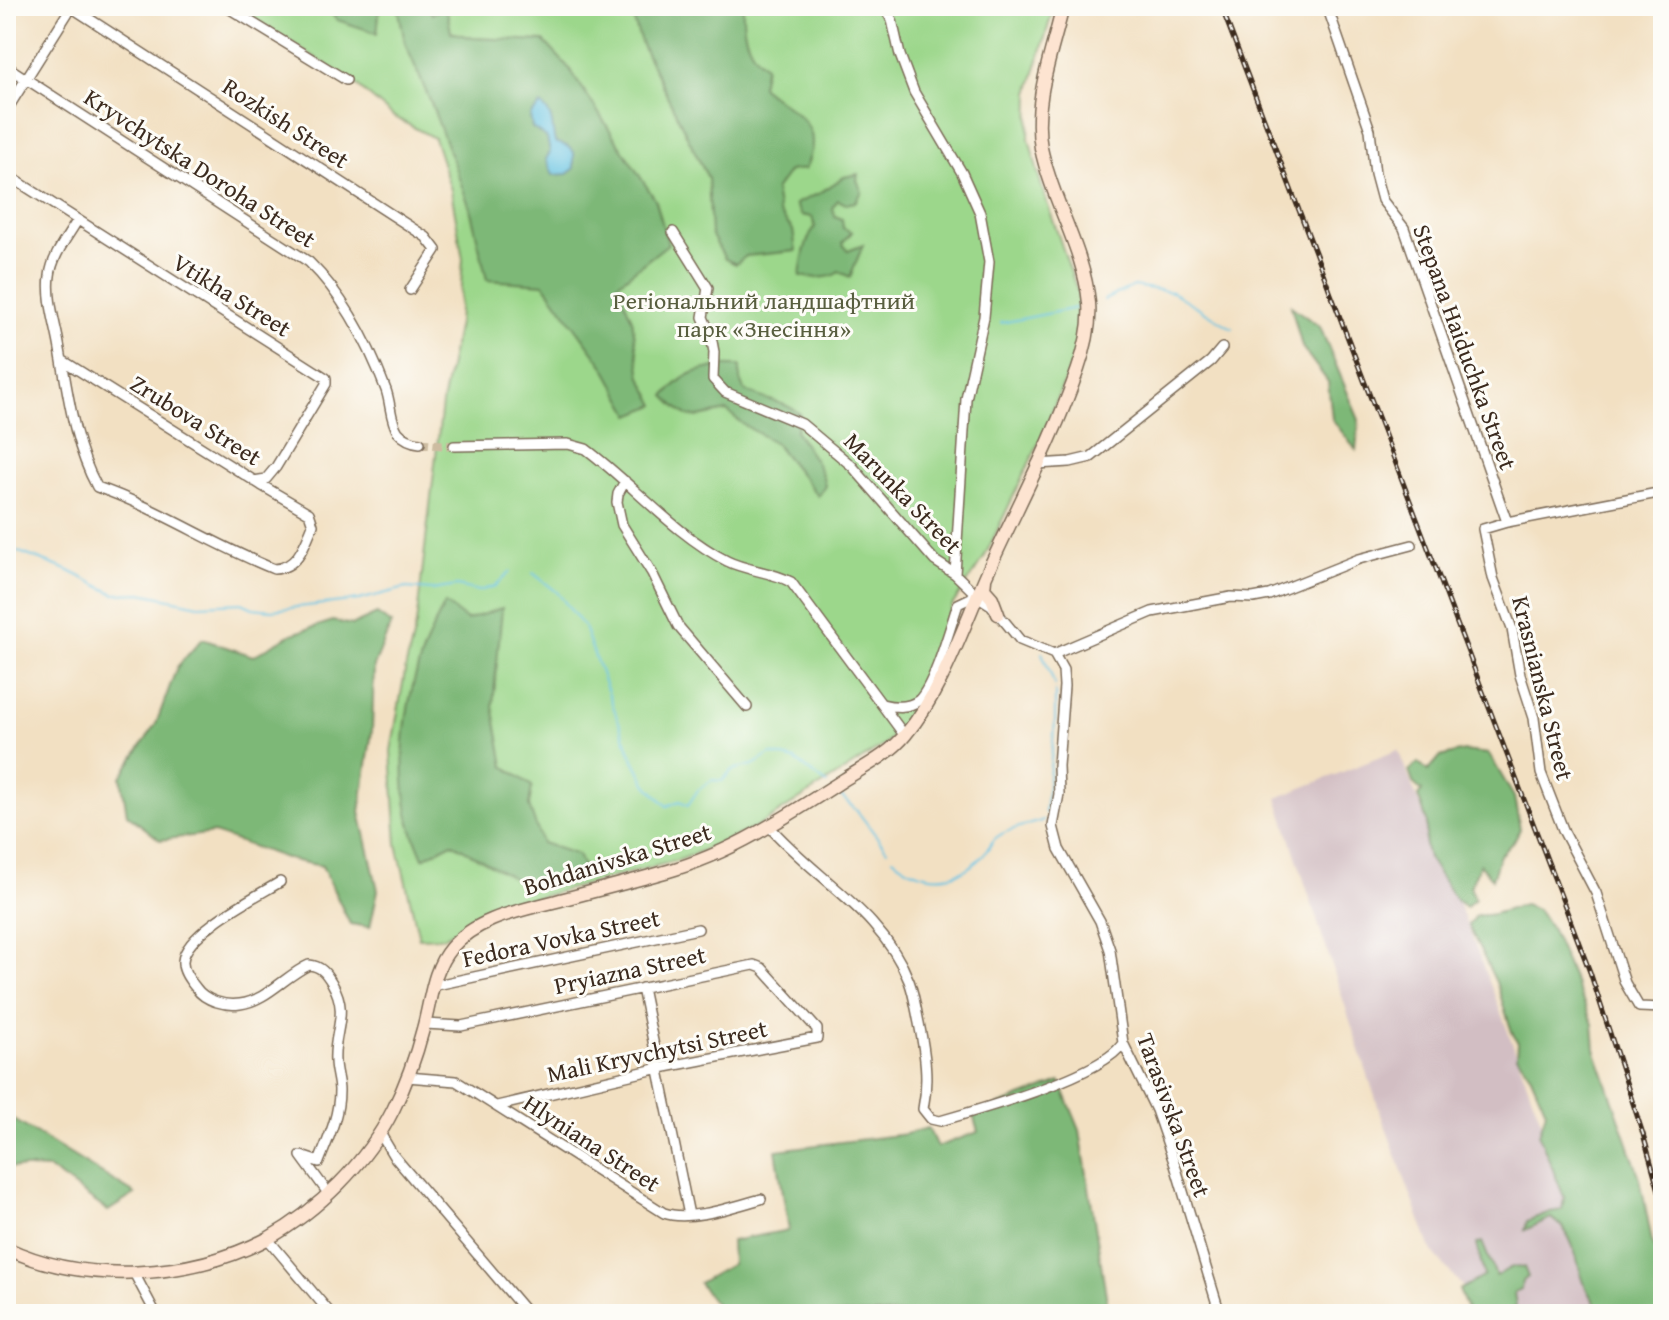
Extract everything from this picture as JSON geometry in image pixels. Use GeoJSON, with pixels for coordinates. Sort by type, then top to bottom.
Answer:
{"type":"FeatureCollection","features":[{"type":"Feature","properties":{"kind":"main road","name":"Bohdanivska Street"},"geometry":{"type":"LineString","coordinates":[[6,1248],[55,1265],[104,1272],[133,1271],[206,1261],[267,1238],[328,1193],[352,1169],[380,1133],[407,1077],[425,1024],[432,986],[446,953],[465,933],[504,915],[681,868],[731,847],[881,757],[905,736],[930,700],[1077,374],[1086,343],[1090,306],[1082,265],[1040,145],[1042,98],[1063,6]]}},
{"type":"Feature","properties":{"kind":"main road"},"geometry":{"type":"LineString","coordinates":[[985,579],[984,589],[992,598],[998,614]]}},
{"type":"Feature","properties":{"kind":"main road"},"geometry":{"type":"LineString","coordinates":[[967,618],[980,609],[992,609],[998,614]]}},
{"type":"Feature","properties":{"kind":"street"},"geometry":{"type":"LineString","coordinates":[[6,111],[72,6]]}},
{"type":"Feature","properties":{"kind":"street","name":"Rozkish Street"},"geometry":{"type":"LineString","coordinates":[[72,6],[426,237],[436,250],[410,290]]}},
{"type":"Feature","properties":{"kind":"street"},"geometry":{"type":"LineString","coordinates":[[225,6],[346,80]]}},
{"type":"Feature","properties":{"kind":"street"},"geometry":{"type":"LineString","coordinates":[[883,6],[892,20],[900,55],[914,92],[962,173],[980,213],[989,262],[984,317],[966,399],[955,574],[998,614],[1020,640],[1054,654],[1152,612],[1231,597],[1269,595],[1359,559],[1412,545]]}},
{"type":"Feature","properties":{"kind":"street","name":"Stepana Haiduchka Street"},"geometry":{"type":"LineString","coordinates":[[1327,6],[1370,130],[1375,174],[1382,200],[1404,228],[1507,522]]}},
{"type":"Feature","properties":{"kind":"street","name":"Kryvchytska Doroha Street"},"geometry":{"type":"LineString","coordinates":[[6,66],[309,262],[328,282],[353,321],[387,393],[397,430],[407,440],[420,443]]}},
{"type":"Feature","properties":{"kind":"street","name":"Vtikha Street"},"geometry":{"type":"LineString","coordinates":[[6,174],[326,378],[326,384],[276,467],[266,479],[254,481]]}},
{"type":"Feature","properties":{"kind":"street"},"geometry":{"type":"LineString","coordinates":[[62,360],[49,279],[52,263],[77,221]]}},
{"type":"Feature","properties":{"kind":"street","name":"Marunka Street"},"geometry":{"type":"LineString","coordinates":[[673,232],[708,288],[703,317],[714,352],[713,379],[725,392],[802,424],[819,437],[852,466],[935,561],[955,574]]}},
{"type":"Feature","properties":{"kind":"street"},"geometry":{"type":"LineString","coordinates":[[1037,464],[1091,457],[1211,361],[1222,348]]}},
{"type":"Feature","properties":{"kind":"street","name":"Zrubova Street"},"geometry":{"type":"LineString","coordinates":[[62,360],[309,513],[313,525],[297,559],[283,569],[274,569],[97,487],[83,459],[62,360]]}},
{"type":"Feature","properties":{"kind":"street"},"geometry":{"type":"LineString","coordinates":[[454,446],[578,446],[625,481],[701,546],[729,563],[780,576],[791,582],[905,736]]}},
{"type":"Feature","properties":{"kind":"street"},"geometry":{"type":"LineString","coordinates":[[625,481],[617,502],[622,525],[652,573],[678,626],[747,707]]}},
{"type":"Feature","properties":{"kind":"street"},"geometry":{"type":"LineString","coordinates":[[1507,522],[1663,492]]}},
{"type":"Feature","properties":{"kind":"street","name":"Krasnianska Street"},"geometry":{"type":"LineString","coordinates":[[1507,522],[1483,529],[1493,578],[1512,629],[1520,675],[1534,718],[1541,773],[1564,832],[1596,893],[1625,983],[1639,1007],[1663,1008]]}},
{"type":"Feature","properties":{"kind":"street"},"geometry":{"type":"LineString","coordinates":[[880,703],[895,708],[915,703],[920,698],[930,682],[958,604],[977,595]]}},
{"type":"Feature","properties":{"kind":"street","name":"Tarasivska Street"},"geometry":{"type":"LineString","coordinates":[[1054,654],[1063,670],[1064,686],[1059,794],[1053,826],[1059,849],[1100,921],[1110,950],[1123,1043],[1156,1110],[1217,1311]]}},
{"type":"Feature","properties":{"kind":"street"},"geometry":{"type":"LineString","coordinates":[[769,826],[785,844],[849,899],[880,933],[901,963],[913,992],[927,1071],[923,1109],[931,1119],[940,1121],[1060,1081],[1114,1053],[1123,1043]]}},
{"type":"Feature","properties":{"kind":"street"},"geometry":{"type":"LineString","coordinates":[[280,882],[220,919],[194,941],[183,957],[183,967],[199,993],[217,1003],[241,1004],[260,997],[309,965],[323,970],[329,978],[342,1014],[334,1059],[340,1090],[336,1120],[319,1162],[301,1156],[328,1193]]}},
{"type":"Feature","properties":{"kind":"street","name":"Fedora Vovka Street"},"geometry":{"type":"LineString","coordinates":[[432,986],[698,929]]}},
{"type":"Feature","properties":{"kind":"street","name":"Pryiazna Street"},"geometry":{"type":"LineString","coordinates":[[425,1024],[461,1026],[754,965],[762,968],[817,1029]]}},
{"type":"Feature","properties":{"kind":"street"},"geometry":{"type":"LineString","coordinates":[[642,988],[689,1215]]}},
{"type":"Feature","properties":{"kind":"street","name":"Mali Kryvchytsi Street"},"geometry":{"type":"LineString","coordinates":[[497,1106],[660,1068],[817,1038],[817,1029]]}},
{"type":"Feature","properties":{"kind":"street","name":"Hlyniana Street"},"geometry":{"type":"LineString","coordinates":[[407,1077],[456,1081],[672,1216],[761,1199]]}},
{"type":"Feature","properties":{"kind":"street"},"geometry":{"type":"LineString","coordinates":[[380,1133],[393,1155],[528,1314]]}},
{"type":"Feature","properties":{"kind":"street"},"geometry":{"type":"LineString","coordinates":[[267,1238],[331,1314]]}},
{"type":"Feature","properties":{"kind":"street"},"geometry":{"type":"LineString","coordinates":[[133,1271],[156,1314]]}},
{"type":"Feature","properties":{"kind":"shaded area"},"geometry":{"type":"Polygon","coordinates":[[[1398,750],[1559,1169],[1603,1314],[1481,1314],[1479,1305],[1432,1252],[1380,1112],[1277,798],[1398,750]]]}},
{"type":"Feature","properties":{"kind":"green space","name":"Регіональний ландшафтний парк «Знесіння»"},"geometry":{"type":"Polygon","coordinates":[[[234,6],[1054,6],[1030,90],[1029,139],[1042,188],[1078,293],[1076,353],[1043,434],[984,558],[953,604],[912,715],[884,745],[755,828],[682,859],[490,910],[443,937],[419,938],[397,844],[391,751],[416,625],[442,404],[458,323],[463,259],[451,190],[434,138],[394,117],[349,79],[234,6]]]}},
{"type":"Feature","properties":{"kind":"green space"},"geometry":{"type":"Polygon","coordinates":[[[324,6],[380,6],[377,33],[337,20],[324,6]]]}},
{"type":"Feature","properties":{"kind":"green space"},"geometry":{"type":"Polygon","coordinates":[[[398,6],[428,6],[432,14],[446,6],[451,32],[473,38],[544,41],[570,69],[656,201],[668,244],[617,284],[632,319],[641,377],[656,405],[631,415],[605,368],[544,284],[487,280],[470,208],[405,43],[398,6]]]}},
{"type":"Feature","properties":{"kind":"green space"},"geometry":{"type":"Polygon","coordinates":[[[629,6],[743,6],[746,39],[765,66],[761,86],[803,120],[812,140],[805,169],[789,171],[775,190],[779,213],[793,230],[796,251],[746,256],[736,264],[725,259],[711,234],[708,178],[642,45],[629,6]]]}},
{"type":"Feature","properties":{"kind":"green space"},"geometry":{"type":"Polygon","coordinates":[[[858,174],[862,192],[855,202],[846,204],[838,200],[832,208],[835,216],[842,219],[843,228],[852,232],[842,243],[848,251],[863,245],[850,277],[839,272],[825,277],[800,276],[806,244],[815,227],[812,217],[801,215],[795,204],[844,177],[858,174]]]}},
{"type":"Feature","properties":{"kind":"green space"},"geometry":{"type":"Polygon","coordinates":[[[1291,306],[1320,327],[1359,420],[1356,450],[1332,419],[1328,382],[1302,347],[1291,306]]]}},
{"type":"Feature","properties":{"kind":"green space"},"geometry":{"type":"Polygon","coordinates":[[[723,366],[740,366],[744,390],[800,414],[796,431],[817,464],[825,486],[818,496],[775,443],[727,411],[693,417],[665,396],[690,374],[723,366]]]}},
{"type":"Feature","properties":{"kind":"green space"},"geometry":{"type":"Polygon","coordinates":[[[445,604],[467,620],[502,608],[493,705],[504,766],[532,786],[529,806],[542,843],[578,855],[587,875],[567,884],[531,888],[452,843],[423,858],[410,823],[405,790],[405,735],[414,680],[422,654],[445,604]]]}},
{"type":"Feature","properties":{"kind":"green space"},"geometry":{"type":"Polygon","coordinates":[[[377,614],[391,624],[374,666],[372,731],[360,812],[378,890],[370,927],[350,924],[322,866],[291,860],[214,833],[160,840],[127,814],[121,777],[156,724],[177,667],[202,639],[253,656],[292,634],[333,621],[353,625],[377,614]]]}},
{"type":"Feature","properties":{"kind":"green space"},"geometry":{"type":"Polygon","coordinates":[[[1464,751],[1489,754],[1514,797],[1520,829],[1514,841],[1500,855],[1492,879],[1480,864],[1470,887],[1475,899],[1466,907],[1456,900],[1428,858],[1425,846],[1427,822],[1418,796],[1422,791],[1413,783],[1409,771],[1418,763],[1428,771],[1440,757],[1464,751]]]}},
{"type":"Feature","properties":{"kind":"green space"},"geometry":{"type":"Polygon","coordinates":[[[1525,905],[1537,910],[1552,930],[1593,1024],[1595,1049],[1640,1178],[1652,1242],[1663,1262],[1663,1314],[1600,1314],[1584,1283],[1571,1242],[1560,1224],[1551,1218],[1525,1230],[1527,1221],[1562,1210],[1564,1197],[1539,1135],[1546,1111],[1531,1076],[1517,1056],[1518,1043],[1496,982],[1468,925],[1476,915],[1495,914],[1525,905]]]}},
{"type":"Feature","properties":{"kind":"green space"},"geometry":{"type":"Polygon","coordinates":[[[1060,1082],[1080,1130],[1109,1314],[723,1314],[699,1283],[732,1264],[731,1241],[789,1230],[776,1150],[906,1134],[928,1128],[937,1147],[978,1132],[973,1115],[1060,1082]]]}},
{"type":"Feature","properties":{"kind":"green space"},"geometry":{"type":"Polygon","coordinates":[[[6,1115],[135,1194],[108,1211],[49,1169],[6,1167],[6,1115]]]}},
{"type":"Feature","properties":{"kind":"green space"},"geometry":{"type":"Polygon","coordinates":[[[1482,1242],[1496,1276],[1519,1266],[1524,1267],[1528,1277],[1522,1281],[1521,1289],[1514,1292],[1516,1306],[1504,1314],[1469,1314],[1459,1290],[1484,1276],[1477,1244],[1482,1242]]]}},
{"type":"Feature","properties":{"kind":"water"},"geometry":{"type":"Polygon","coordinates":[[[541,105],[551,118],[555,142],[574,152],[574,169],[567,174],[553,175],[546,159],[550,152],[547,138],[532,128],[530,116],[541,105]]]}},
{"type":"Feature","properties":{"kind":"waterway"},"geometry":{"type":"LineString","coordinates":[[1104,300],[1134,286],[1172,292],[1232,328]]}},
{"type":"Feature","properties":{"kind":"waterway"},"geometry":{"type":"LineString","coordinates":[[1001,323],[1076,308]]}},
{"type":"Feature","properties":{"kind":"waterway"},"geometry":{"type":"LineString","coordinates":[[6,549],[67,570],[115,594],[141,593],[199,605],[242,603],[272,610],[359,600],[406,588],[432,590],[457,586],[479,591],[495,586],[510,572]]}},
{"type":"Feature","properties":{"kind":"waterway"},"geometry":{"type":"LineString","coordinates":[[533,573],[557,592],[584,627],[630,752],[647,785],[667,806],[680,801],[688,805],[698,790],[712,780],[722,781],[732,770],[753,765],[771,754],[795,760],[827,784]]}},
{"type":"Feature","properties":{"kind":"waterway"},"geometry":{"type":"LineString","coordinates":[[1042,653],[1055,685]]}},
{"type":"Feature","properties":{"kind":"waterway"},"geometry":{"type":"LineString","coordinates":[[1045,813],[1055,723],[1055,691]]}},
{"type":"Feature","properties":{"kind":"waterway"},"geometry":{"type":"LineString","coordinates":[[841,796],[858,812],[887,850]]}},
{"type":"Feature","properties":{"kind":"waterway"},"geometry":{"type":"LineString","coordinates":[[893,858],[915,872],[950,875],[972,865],[1002,834],[1044,820]]}},
{"type":"Feature","properties":{"kind":"tunnel"},"geometry":{"type":"LineString","coordinates":[[420,443],[454,446]]}},
{"type":"Feature","properties":{"kind":"railway"},"geometry":{"type":"LineString","coordinates":[[1221,6],[1590,972],[1663,1205]]}}]}
